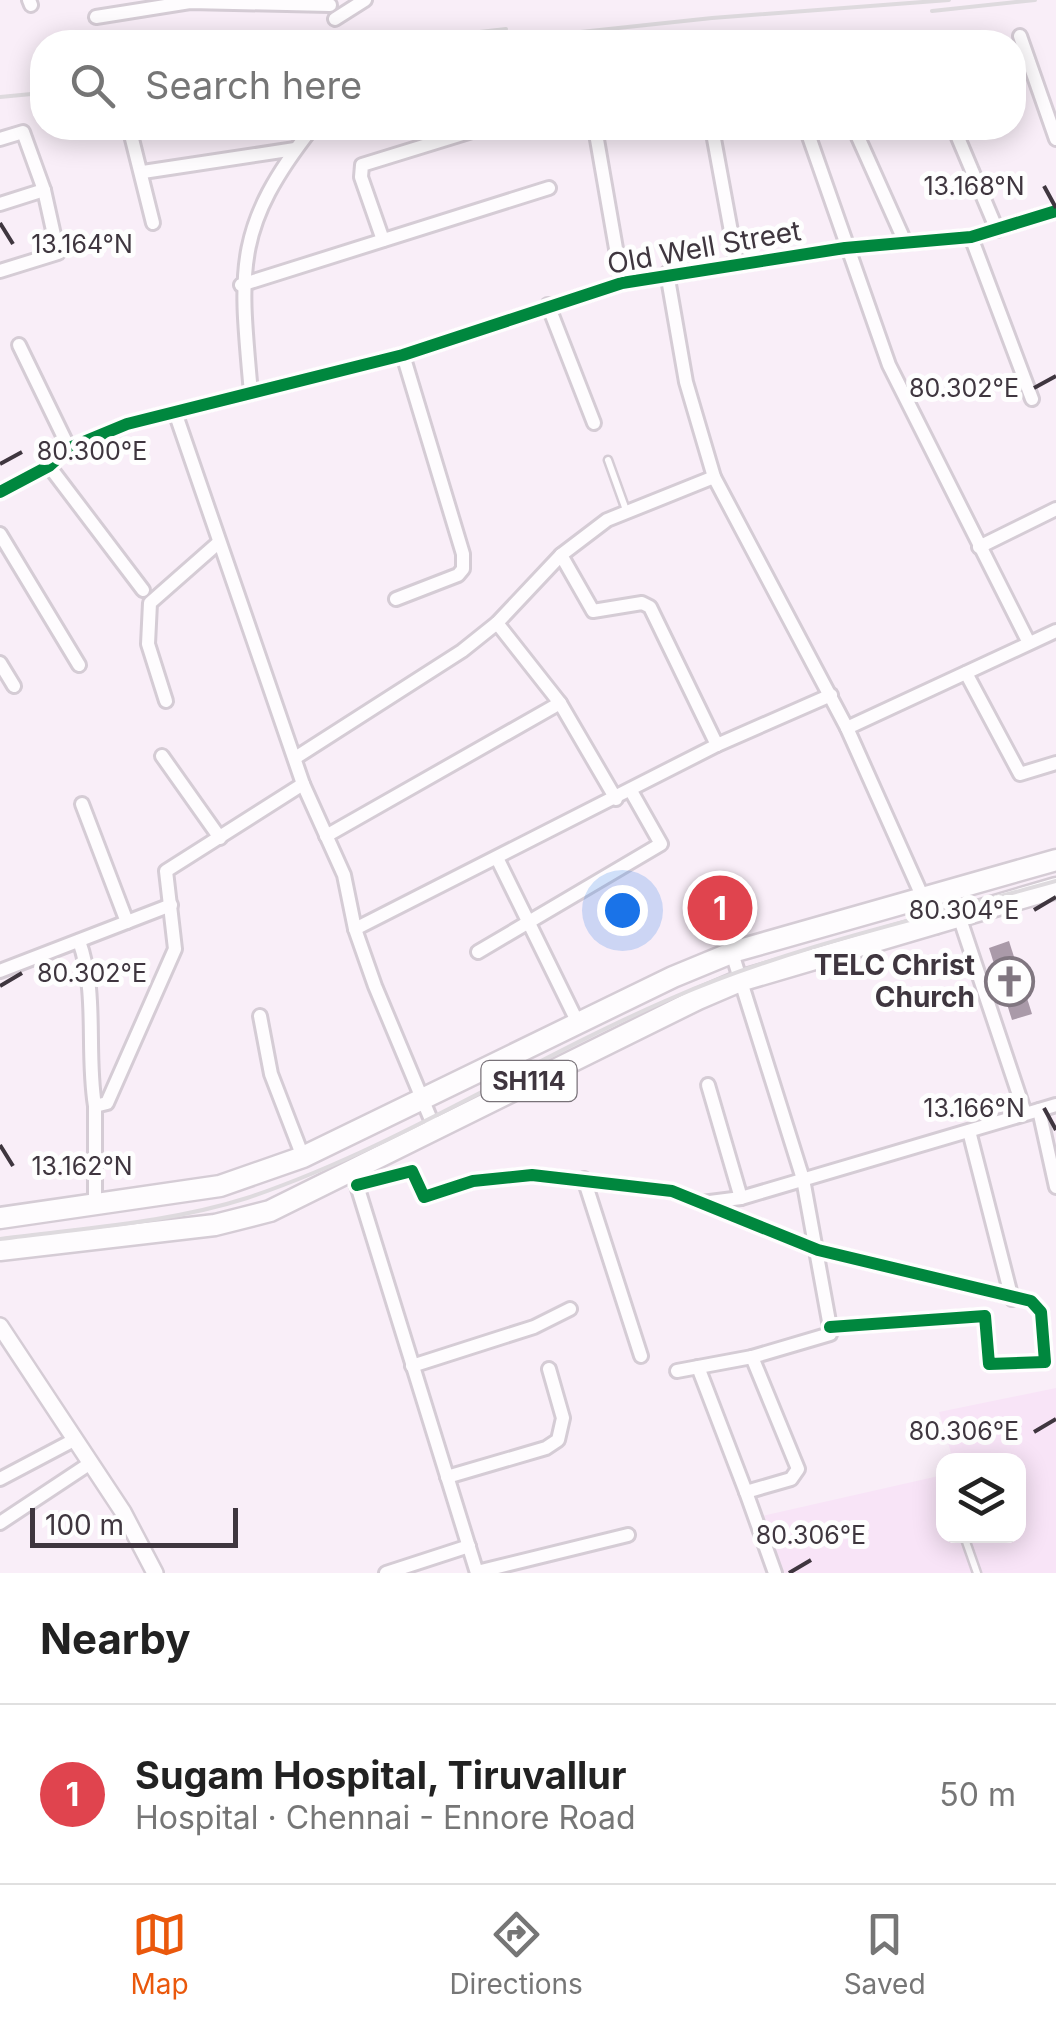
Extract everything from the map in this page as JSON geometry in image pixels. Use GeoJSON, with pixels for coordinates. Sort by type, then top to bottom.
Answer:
{"type":"FeatureCollection","features":[{"type":"Feature","properties":{"kind":"main road","name":"SH114"},"geometry":{"type":"LineString","coordinates":[[0,1218],[220,1186],[303,1157],[732,953],[1056,860]]}},
{"type":"Feature","properties":{"kind":"main road","name":"SH114"},"geometry":{"type":"LineString","coordinates":[[0,1250],[215,1225],[270,1211],[354,1177],[434,1126],[740,981],[936,927],[1056,888]]}},
{"type":"Feature","properties":{"kind":"street"},"geometry":{"type":"LineString","coordinates":[[96,17],[174,3],[329,2],[335,26],[365,0]]}},
{"type":"Feature","properties":{"kind":"street"},"geometry":{"type":"LineString","coordinates":[[1026,53],[1056,139]]}},
{"type":"Feature","properties":{"kind":"street"},"geometry":{"type":"LineString","coordinates":[[0,139],[23,132],[44,190],[58,253],[0,271]]}},
{"type":"Feature","properties":{"kind":"street"},"geometry":{"type":"LineString","coordinates":[[133,140],[153,223]]}},
{"type":"Feature","properties":{"kind":"street"},"geometry":{"type":"LineString","coordinates":[[251,393],[241,285],[247,244],[266,192],[303,140]]}},
{"type":"Feature","properties":{"kind":"street"},"geometry":{"type":"LineString","coordinates":[[383,240],[362,177],[362,164],[442,140]]}},
{"type":"Feature","properties":{"kind":"street"},"geometry":{"type":"LineString","coordinates":[[597,140],[622,283]]}},
{"type":"Feature","properties":{"kind":"street"},"geometry":{"type":"LineString","coordinates":[[714,140],[737,264]]}},
{"type":"Feature","properties":{"kind":"street"},"geometry":{"type":"LineString","coordinates":[[810,140],[889,366],[1029,643]]}},
{"type":"Feature","properties":{"kind":"street"},"geometry":{"type":"LineString","coordinates":[[859,140],[906,242]]}},
{"type":"Feature","properties":{"kind":"street"},"geometry":{"type":"LineString","coordinates":[[959,140],[997,230]]}},
{"type":"Feature","properties":{"kind":"street"},"geometry":{"type":"LineString","coordinates":[[143,172],[295,150]]}},
{"type":"Feature","properties":{"kind":"street"},"geometry":{"type":"LineString","coordinates":[[241,285],[549,188]]}},
{"type":"Feature","properties":{"kind":"street"},"geometry":{"type":"LineString","coordinates":[[0,204],[44,190]]}},
{"type":"Feature","properties":{"kind":"street","name":"Old Well Street"},"geometry":{"type":"LineString","coordinates":[[0,492],[49,466],[69,448],[127,424],[176,415],[403,354],[622,283],[846,248],[971,236],[1056,210]]}},
{"type":"Feature","properties":{"kind":"street"},"geometry":{"type":"LineString","coordinates":[[971,236],[1032,398]]}},
{"type":"Feature","properties":{"kind":"street"},"geometry":{"type":"LineString","coordinates":[[667,273],[686,382],[714,477],[847,728],[936,927]]}},
{"type":"Feature","properties":{"kind":"street"},"geometry":{"type":"LineString","coordinates":[[548,305],[594,423]]}},
{"type":"Feature","properties":{"kind":"street"},"geometry":{"type":"LineString","coordinates":[[19,345],[69,448]]}},
{"type":"Feature","properties":{"kind":"street"},"geometry":{"type":"LineString","coordinates":[[396,599],[458,575],[463,569],[463,554],[403,354]]}},
{"type":"Feature","properties":{"kind":"street"},"geometry":{"type":"LineString","coordinates":[[176,415],[217,544],[303,784],[344,875],[355,929],[434,1126]]}},
{"type":"Feature","properties":{"kind":"street"},"geometry":{"type":"LineString","coordinates":[[49,466],[143,590]]}},
{"type":"Feature","properties":{"kind":"street"},"geometry":{"type":"LineString","coordinates":[[295,758],[496,623],[561,554],[607,520],[714,477]]}},
{"type":"Feature","properties":{"kind":"street"},"geometry":{"type":"LineString","coordinates":[[979,546],[1056,508]]}},
{"type":"Feature","properties":{"kind":"street"},"geometry":{"type":"LineString","coordinates":[[0,534],[79,665]]}},
{"type":"Feature","properties":{"kind":"street"},"geometry":{"type":"LineString","coordinates":[[166,701],[148,644],[150,603],[217,544]]}},
{"type":"Feature","properties":{"kind":"street"},"geometry":{"type":"LineString","coordinates":[[561,554],[594,611],[642,603],[650,606],[717,745]]}},
{"type":"Feature","properties":{"kind":"street"},"geometry":{"type":"LineString","coordinates":[[496,623],[560,703],[616,798]]}},
{"type":"Feature","properties":{"kind":"street"},"geometry":{"type":"LineString","coordinates":[[847,728],[1056,630]]}},
{"type":"Feature","properties":{"kind":"street"},"geometry":{"type":"LineString","coordinates":[[0,663],[14,686]]}},
{"type":"Feature","properties":{"kind":"street"},"geometry":{"type":"LineString","coordinates":[[966,672],[1020,774],[1056,763]]}},
{"type":"Feature","properties":{"kind":"street"},"geometry":{"type":"LineString","coordinates":[[355,929],[717,745],[830,695]]}},
{"type":"Feature","properties":{"kind":"street"},"geometry":{"type":"LineString","coordinates":[[326,836],[560,703]]}},
{"type":"Feature","properties":{"kind":"street"},"geometry":{"type":"LineString","coordinates":[[162,756],[220,838]]}},
{"type":"Feature","properties":{"kind":"street"},"geometry":{"type":"LineString","coordinates":[[96,1106],[107,1104],[174,949],[166,871],[303,784]]}},
{"type":"Feature","properties":{"kind":"street"},"geometry":{"type":"LineString","coordinates":[[478,952],[530,924],[539,912],[661,844],[631,790]]}},
{"type":"Feature","properties":{"kind":"street"},"geometry":{"type":"LineString","coordinates":[[82,804],[126,922]]}},
{"type":"Feature","properties":{"kind":"street"},"geometry":{"type":"LineString","coordinates":[[497,858],[578,1024]]}},
{"type":"Feature","properties":{"kind":"street"},"geometry":{"type":"LineString","coordinates":[[0,971],[171,905]]}},
{"type":"Feature","properties":{"kind":"street"},"geometry":{"type":"LineString","coordinates":[[960,919],[1056,1186]]}},
{"type":"Feature","properties":{"kind":"street"},"geometry":{"type":"LineString","coordinates":[[79,940],[90,973],[90,1074],[96,1106],[95,1204]]}},
{"type":"Feature","properties":{"kind":"street"},"geometry":{"type":"LineString","coordinates":[[677,1371],[752,1357],[830,1334],[803,1180],[732,953]]}},
{"type":"Feature","properties":{"kind":"street"},"geometry":{"type":"LineString","coordinates":[[260,1016],[271,1074],[303,1157]]}},
{"type":"Feature","properties":{"kind":"street"},"geometry":{"type":"LineString","coordinates":[[708,1085],[742,1198]]}},
{"type":"Feature","properties":{"kind":"street"},"geometry":{"type":"LineString","coordinates":[[700,1204],[742,1198],[1056,1106]]}},
{"type":"Feature","properties":{"kind":"street"},"geometry":{"type":"LineString","coordinates":[[969,1131],[1012,1299]]}},
{"type":"Feature","properties":{"kind":"street"},"geometry":{"type":"LineString","coordinates":[[628,1535],[477,1573],[354,1177],[414,1171],[424,1197],[473,1182],[532,1175],[584,1178],[672,1192],[818,1250],[1031,1301],[1041,1312],[1050,1362],[988,1364],[985,1316],[830,1327]]}},
{"type":"Feature","properties":{"kind":"street"},"geometry":{"type":"LineString","coordinates":[[584,1178],[641,1356]]}},
{"type":"Feature","properties":{"kind":"street"},"geometry":{"type":"LineString","coordinates":[[412,1366],[534,1327],[570,1309]]}},
{"type":"Feature","properties":{"kind":"street"},"geometry":{"type":"LineString","coordinates":[[0,1326],[123,1512],[154,1573]]}},
{"type":"Feature","properties":{"kind":"street"},"geometry":{"type":"LineString","coordinates":[[746,1492],[798,1474],[752,1357]]}},
{"type":"Feature","properties":{"kind":"street"},"geometry":{"type":"LineString","coordinates":[[698,1367],[775,1573]]}},
{"type":"Feature","properties":{"kind":"street"},"geometry":{"type":"LineString","coordinates":[[447,1478],[546,1448],[558,1440],[563,1418],[549,1369]]}},
{"type":"Feature","properties":{"kind":"street"},"geometry":{"type":"LineString","coordinates":[[0,1479],[72,1440]]}},
{"type":"Feature","properties":{"kind":"street"},"geometry":{"type":"LineString","coordinates":[[0,1523],[89,1464]]}},
{"type":"Feature","properties":{"kind":"street"},"geometry":{"type":"LineString","coordinates":[[386,1573],[469,1546]]}},
{"type":"Feature","properties":{"kind":"lane"},"geometry":{"type":"LineString","coordinates":[[608,460],[627,512]]}},
{"type":"Feature","properties":{"kind":"lane"},"geometry":{"type":"LineString","coordinates":[[966,1543],[977,1573]]}},
{"type":"Feature","properties":{"kind":"shaded area"},"geometry":{"type":"Polygon","coordinates":[[[1056,1388],[1056,1573],[777,1573],[758,1517],[936,1477],[936,1543],[1026,1543],[1026,1453],[951,1453],[939,1412],[1056,1388]]]}},
{"type":"Feature","properties":{"kind":"building"},"geometry":{"type":"Polygon","coordinates":[[[722,871],[744,922],[715,934],[693,884],[722,871]]]}},
{"type":"Feature","properties":{"kind":"building","name":"TELC Christ Church"},"geometry":{"type":"Polygon","coordinates":[[[1009,941],[1032,1014],[1012,1020],[989,948],[1009,941]]]}},
{"type":"Feature","properties":{"kind":"railway"},"geometry":{"type":"LineString","coordinates":[[600,30],[949,0]]}},
{"type":"Feature","properties":{"kind":"railway"},"geometry":{"type":"LineString","coordinates":[[932,11],[1035,0]]}},
{"type":"Feature","properties":{"kind":"railway"},"geometry":{"type":"LineString","coordinates":[[497,30],[506,29]]}},
{"type":"Feature","properties":{"kind":"railway"},"geometry":{"type":"LineString","coordinates":[[0,97],[30,94]]}},
{"type":"Feature","properties":{"kind":"railway"},"geometry":{"type":"LineString","coordinates":[[0,1239],[156,1219],[247,1198],[356,1154],[619,1022],[718,979],[813,947],[1056,881]]}},
{"type":"Feature","properties":{"kind":"cycle path"},"geometry":{"type":"LineString","coordinates":[[0,492],[49,466],[69,448],[127,424],[403,355],[622,283],[845,248],[971,237],[1056,211]]}},
{"type":"Feature","properties":{"kind":"cycle path"},"geometry":{"type":"LineString","coordinates":[[357,1185],[412,1171],[424,1197],[473,1181],[532,1175],[672,1191],[818,1250],[1031,1301],[1041,1312],[1045,1362],[989,1364],[985,1316],[830,1327]]}},
{"type":"Feature","properties":{"kind":"place","name":"Sugam Hospital, Tiruvallur"},"geometry":{"type":"Point","coordinates":[720,908]}},
{"type":"Feature","properties":{"kind":"place","name":"TELC Christ Church"},"geometry":{"type":"Point","coordinates":[1010,981]}}]}
